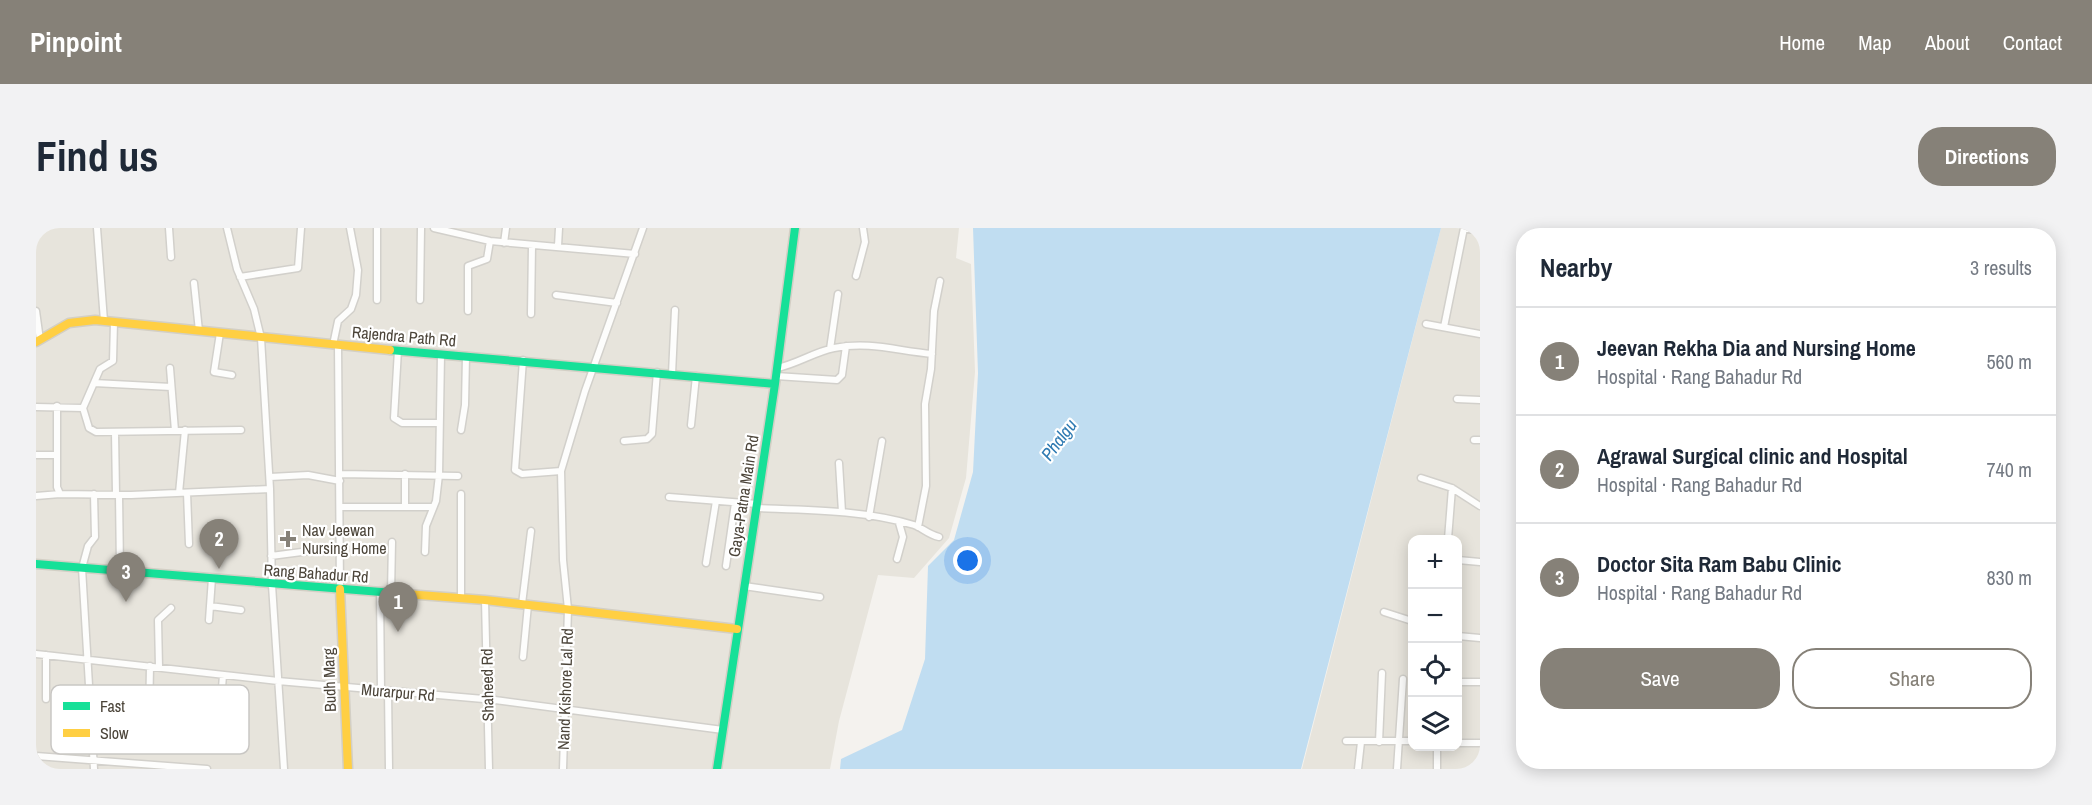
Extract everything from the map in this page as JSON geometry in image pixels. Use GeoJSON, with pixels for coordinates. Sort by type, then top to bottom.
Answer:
{"type":"FeatureCollection","features":[{"type":"Feature","properties":{"kind":"street"},"geometry":{"type":"LineString","coordinates":[[98,228],[104,321]]}},
{"type":"Feature","properties":{"kind":"street"},"geometry":{"type":"LineString","coordinates":[[169,228],[171,257]]}},
{"type":"Feature","properties":{"kind":"street"},"geometry":{"type":"LineString","coordinates":[[227,228],[240,277],[254,309],[261,338],[270,477],[272,585],[284,769]]}},
{"type":"Feature","properties":{"kind":"street"},"geometry":{"type":"LineString","coordinates":[[240,277],[298,268],[301,228]]}},
{"type":"Feature","properties":{"kind":"street"},"geometry":{"type":"LineString","coordinates":[[340,589],[341,507],[336,345],[338,321],[351,309],[356,295],[358,270],[350,228]]}},
{"type":"Feature","properties":{"kind":"street"},"geometry":{"type":"LineString","coordinates":[[376,300],[377,228]]}},
{"type":"Feature","properties":{"kind":"street"},"geometry":{"type":"LineString","coordinates":[[420,300],[421,228]]}},
{"type":"Feature","properties":{"kind":"street"},"geometry":{"type":"LineString","coordinates":[[434,228],[504,243],[635,254]]}},
{"type":"Feature","properties":{"kind":"street"},"geometry":{"type":"LineString","coordinates":[[470,228],[470,237]]}},
{"type":"Feature","properties":{"kind":"street"},"geometry":{"type":"LineString","coordinates":[[504,243],[506,228]]}},
{"type":"Feature","properties":{"kind":"street"},"geometry":{"type":"LineString","coordinates":[[558,246],[559,228]]}},
{"type":"Feature","properties":{"kind":"street","name":"Nand Kishore Lal Rd"},"geometry":{"type":"LineString","coordinates":[[563,769],[568,609],[563,560],[561,471],[594,366],[643,228]]}},
{"type":"Feature","properties":{"kind":"street","name":"Gaya-Patna Main Rd"},"geometry":{"type":"LineString","coordinates":[[717,769],[776,376],[795,228]]}},
{"type":"Feature","properties":{"kind":"street"},"geometry":{"type":"LineString","coordinates":[[856,276],[865,242],[863,228]]}},
{"type":"Feature","properties":{"kind":"street"},"geometry":{"type":"LineString","coordinates":[[1444,327],[1464,228],[1480,231]]}},
{"type":"Feature","properties":{"kind":"street"},"geometry":{"type":"LineString","coordinates":[[468,311],[468,266],[487,259],[490,241]]}},
{"type":"Feature","properties":{"kind":"street"},"geometry":{"type":"LineString","coordinates":[[531,314],[532,246]]}},
{"type":"Feature","properties":{"kind":"street"},"geometry":{"type":"LineString","coordinates":[[918,527],[926,486],[925,415],[934,311],[940,281]]}},
{"type":"Feature","properties":{"kind":"street"},"geometry":{"type":"LineString","coordinates":[[194,283],[199,331]]}},
{"type":"Feature","properties":{"kind":"street"},"geometry":{"type":"LineString","coordinates":[[830,349],[838,294]]}},
{"type":"Feature","properties":{"kind":"street"},"geometry":{"type":"LineString","coordinates":[[556,295],[617,303]]}},
{"type":"Feature","properties":{"kind":"street"},"geometry":{"type":"LineString","coordinates":[[672,374],[675,310]]}},
{"type":"Feature","properties":{"kind":"street"},"geometry":{"type":"LineString","coordinates":[[36,311],[38,341]]}},
{"type":"Feature","properties":{"kind":"street","name":"Rajendra Path Rd"},"geometry":{"type":"LineString","coordinates":[[38,341],[78,321],[104,321],[336,345],[696,376],[776,376]]}},
{"type":"Feature","properties":{"kind":"street"},"geometry":{"type":"LineString","coordinates":[[114,322],[113,361],[100,369],[83,408],[92,431],[241,430]]}},
{"type":"Feature","properties":{"kind":"street"},"geometry":{"type":"LineString","coordinates":[[1426,324],[1480,334]]}},
{"type":"Feature","properties":{"kind":"street"},"geometry":{"type":"LineString","coordinates":[[220,333],[214,372],[232,375]]}},
{"type":"Feature","properties":{"kind":"street"},"geometry":{"type":"LineString","coordinates":[[776,376],[792,365],[830,349],[846,346],[873,344],[932,354]]}},
{"type":"Feature","properties":{"kind":"street"},"geometry":{"type":"LineString","coordinates":[[776,376],[837,380],[842,375],[846,346]]}},
{"type":"Feature","properties":{"kind":"street"},"geometry":{"type":"LineString","coordinates":[[398,350],[394,418],[402,423],[439,423]]}},
{"type":"Feature","properties":{"kind":"street"},"geometry":{"type":"LineString","coordinates":[[425,552],[426,526],[434,507],[439,475],[441,354]]}},
{"type":"Feature","properties":{"kind":"street"},"geometry":{"type":"LineString","coordinates":[[461,430],[465,405],[466,356]]}},
{"type":"Feature","properties":{"kind":"street"},"geometry":{"type":"LineString","coordinates":[[523,360],[515,470],[522,474],[561,471]]}},
{"type":"Feature","properties":{"kind":"street"},"geometry":{"type":"LineString","coordinates":[[170,368],[175,430]]}},
{"type":"Feature","properties":{"kind":"street"},"geometry":{"type":"LineString","coordinates":[[624,441],[647,439],[652,434],[657,372]]}},
{"type":"Feature","properties":{"kind":"street"},"geometry":{"type":"LineString","coordinates":[[691,425],[696,376]]}},
{"type":"Feature","properties":{"kind":"street"},"geometry":{"type":"LineString","coordinates":[[94,382],[171,387]]}},
{"type":"Feature","properties":{"kind":"street"},"geometry":{"type":"LineString","coordinates":[[1457,399],[1480,400]]}},
{"type":"Feature","properties":{"kind":"street"},"geometry":{"type":"LineString","coordinates":[[57,406],[57,487],[60,494]]}},
{"type":"Feature","properties":{"kind":"street"},"geometry":{"type":"LineString","coordinates":[[36,407],[83,408]]}},
{"type":"Feature","properties":{"kind":"street"},"geometry":{"type":"LineString","coordinates":[[185,430],[183,493],[189,544]]}},
{"type":"Feature","properties":{"kind":"street"},"geometry":{"type":"LineString","coordinates":[[116,432],[120,569]]}},
{"type":"Feature","properties":{"kind":"street"},"geometry":{"type":"LineString","coordinates":[[869,517],[882,441]]}},
{"type":"Feature","properties":{"kind":"street"},"geometry":{"type":"LineString","coordinates":[[36,455],[57,454]]}},
{"type":"Feature","properties":{"kind":"street"},"geometry":{"type":"LineString","coordinates":[[839,463],[842,512]]}},
{"type":"Feature","properties":{"kind":"street"},"geometry":{"type":"LineString","coordinates":[[270,477],[308,475],[340,478],[405,474],[458,476]]}},
{"type":"Feature","properties":{"kind":"street"},"geometry":{"type":"LineString","coordinates":[[405,474],[405,507]]}},
{"type":"Feature","properties":{"kind":"street"},"geometry":{"type":"LineString","coordinates":[[1421,478],[1452,488],[1480,506]]}},
{"type":"Feature","properties":{"kind":"street"},"geometry":{"type":"LineString","coordinates":[[1448,535],[1452,488]]}},
{"type":"Feature","properties":{"kind":"street"},"geometry":{"type":"LineString","coordinates":[[36,496],[270,489]]}},
{"type":"Feature","properties":{"kind":"street"},"geometry":{"type":"LineString","coordinates":[[88,685],[82,568],[88,546],[95,537],[94,494]]}},
{"type":"Feature","properties":{"kind":"street"},"geometry":{"type":"LineString","coordinates":[[461,494],[461,598]]}},
{"type":"Feature","properties":{"kind":"street"},"geometry":{"type":"LineString","coordinates":[[669,497],[842,512],[918,527],[924,533],[939,537]]}},
{"type":"Feature","properties":{"kind":"street"},"geometry":{"type":"LineString","coordinates":[[706,563],[716,501]]}},
{"type":"Feature","properties":{"kind":"street"},"geometry":{"type":"LineString","coordinates":[[726,566],[735,503]]}},
{"type":"Feature","properties":{"kind":"street"},"geometry":{"type":"LineString","coordinates":[[341,507],[434,507]]}},
{"type":"Feature","properties":{"kind":"street"},"geometry":{"type":"LineString","coordinates":[[897,559],[903,537],[898,523]]}},
{"type":"Feature","properties":{"kind":"street"},"geometry":{"type":"LineString","coordinates":[[523,657],[531,531]]}},
{"type":"Feature","properties":{"kind":"street"},"geometry":{"type":"LineString","coordinates":[[392,542],[392,593]]}},
{"type":"Feature","properties":{"kind":"street"},"geometry":{"type":"LineString","coordinates":[[271,556],[340,547]]}},
{"type":"Feature","properties":{"kind":"street"},"geometry":{"type":"LineString","coordinates":[[1462,560],[1480,562]]}},
{"type":"Feature","properties":{"kind":"street","name":"Rang Bahadur Rd"},"geometry":{"type":"LineString","coordinates":[[36,564],[120,569],[272,585],[485,600],[737,629]]}},
{"type":"Feature","properties":{"kind":"street"},"geometry":{"type":"LineString","coordinates":[[209,620],[212,579]]}},
{"type":"Feature","properties":{"kind":"street"},"geometry":{"type":"LineString","coordinates":[[744,586],[820,597]]}},
{"type":"Feature","properties":{"kind":"street","name":"Budh Marg"},"geometry":{"type":"LineString","coordinates":[[340,589],[348,769]]}},
{"type":"Feature","properties":{"kind":"street"},"geometry":{"type":"LineString","coordinates":[[380,592],[389,769]]}},
{"type":"Feature","properties":{"kind":"street","name":"Shaheed Rd"},"geometry":{"type":"LineString","coordinates":[[485,600],[489,769]]}},
{"type":"Feature","properties":{"kind":"street"},"geometry":{"type":"LineString","coordinates":[[210,606],[241,610]]}},
{"type":"Feature","properties":{"kind":"street"},"geometry":{"type":"LineString","coordinates":[[159,667],[158,620],[171,608]]}},
{"type":"Feature","properties":{"kind":"street"},"geometry":{"type":"LineString","coordinates":[[1384,612],[1408,619]]}},
{"type":"Feature","properties":{"kind":"street"},"geometry":{"type":"LineString","coordinates":[[1462,636],[1480,638]]}},
{"type":"Feature","properties":{"kind":"street","name":"Murarpur Rd"},"geometry":{"type":"LineString","coordinates":[[36,654],[345,688],[487,699],[564,711],[723,730]]}},
{"type":"Feature","properties":{"kind":"street"},"geometry":{"type":"LineString","coordinates":[[46,655],[46,699]]}},
{"type":"Feature","properties":{"kind":"street"},"geometry":{"type":"LineString","coordinates":[[150,666],[150,685]]}},
{"type":"Feature","properties":{"kind":"street"},"geometry":{"type":"LineString","coordinates":[[1379,742],[1382,673]]}},
{"type":"Feature","properties":{"kind":"street"},"geometry":{"type":"LineString","coordinates":[[222,685],[223,675]]}},
{"type":"Feature","properties":{"kind":"street"},"geometry":{"type":"LineString","coordinates":[[1397,769],[1403,679]]}},
{"type":"Feature","properties":{"kind":"street"},"geometry":{"type":"LineString","coordinates":[[1462,682],[1480,682]]}},
{"type":"Feature","properties":{"kind":"street"},"geometry":{"type":"LineString","coordinates":[[1346,741],[1408,741]]}},
{"type":"Feature","properties":{"kind":"street"},"geometry":{"type":"LineString","coordinates":[[1358,769],[1361,742]]}},
{"type":"Feature","properties":{"kind":"street"},"geometry":{"type":"LineString","coordinates":[[1462,743],[1480,743]]}},
{"type":"Feature","properties":{"kind":"street"},"geometry":{"type":"LineString","coordinates":[[1437,751],[1437,769]]}},
{"type":"Feature","properties":{"kind":"street"},"geometry":{"type":"LineString","coordinates":[[92,754],[94,769]]}},
{"type":"Feature","properties":{"kind":"street"},"geometry":{"type":"LineString","coordinates":[[36,756],[207,769]]}},
{"type":"Feature","properties":{"kind":"shaded area"},"geometry":{"type":"Polygon","coordinates":[[[36,228],[959,228],[956,258],[971,264],[975,372],[966,478],[949,538],[914,578],[878,575],[839,721],[830,769],[36,769],[36,228]]]}},
{"type":"Feature","properties":{"kind":"shaded area"},"geometry":{"type":"Polygon","coordinates":[[[1441,228],[1480,228],[1480,769],[1302,769],[1441,228]]]}},
{"type":"Feature","properties":{"kind":"water","name":"Phalgu"},"geometry":{"type":"Polygon","coordinates":[[[973,228],[1441,228],[1301,769],[840,769],[841,759],[902,730],[925,659],[928,566],[954,540],[973,472],[978,373],[973,228]]]}},
{"type":"Feature","properties":{"kind":"traffic: fast"},"geometry":{"type":"LineString","coordinates":[[717,769],[775,384],[795,228]]}},
{"type":"Feature","properties":{"kind":"traffic: fast"},"geometry":{"type":"LineString","coordinates":[[390,350],[775,384]]}},
{"type":"Feature","properties":{"kind":"traffic: fast"},"geometry":{"type":"LineString","coordinates":[[36,564],[406,594]]}},
{"type":"Feature","properties":{"kind":"traffic: slow"},"geometry":{"type":"LineString","coordinates":[[36,342],[69,323],[95,320],[390,350]]}},
{"type":"Feature","properties":{"kind":"traffic: slow"},"geometry":{"type":"LineString","coordinates":[[340,589],[348,769]]}},
{"type":"Feature","properties":{"kind":"traffic: slow"},"geometry":{"type":"LineString","coordinates":[[406,594],[485,600],[737,629]]}},
{"type":"Feature","properties":{"kind":"place","name":"Nav Jeewan Nursing Home"},"geometry":{"type":"Point","coordinates":[288,539]}},
{"type":"Feature","properties":{"kind":"place","name":"Agrawal Surgical clinic and Hospital"},"geometry":{"type":"Point","coordinates":[219,569]}},
{"type":"Feature","properties":{"kind":"place","name":"Doctor Sita Ram Babu Clinic"},"geometry":{"type":"Point","coordinates":[126,602]}},
{"type":"Feature","properties":{"kind":"place","name":"Jeevan Rekha Dia and Nursing Home"},"geometry":{"type":"Point","coordinates":[398,632]}}]}
